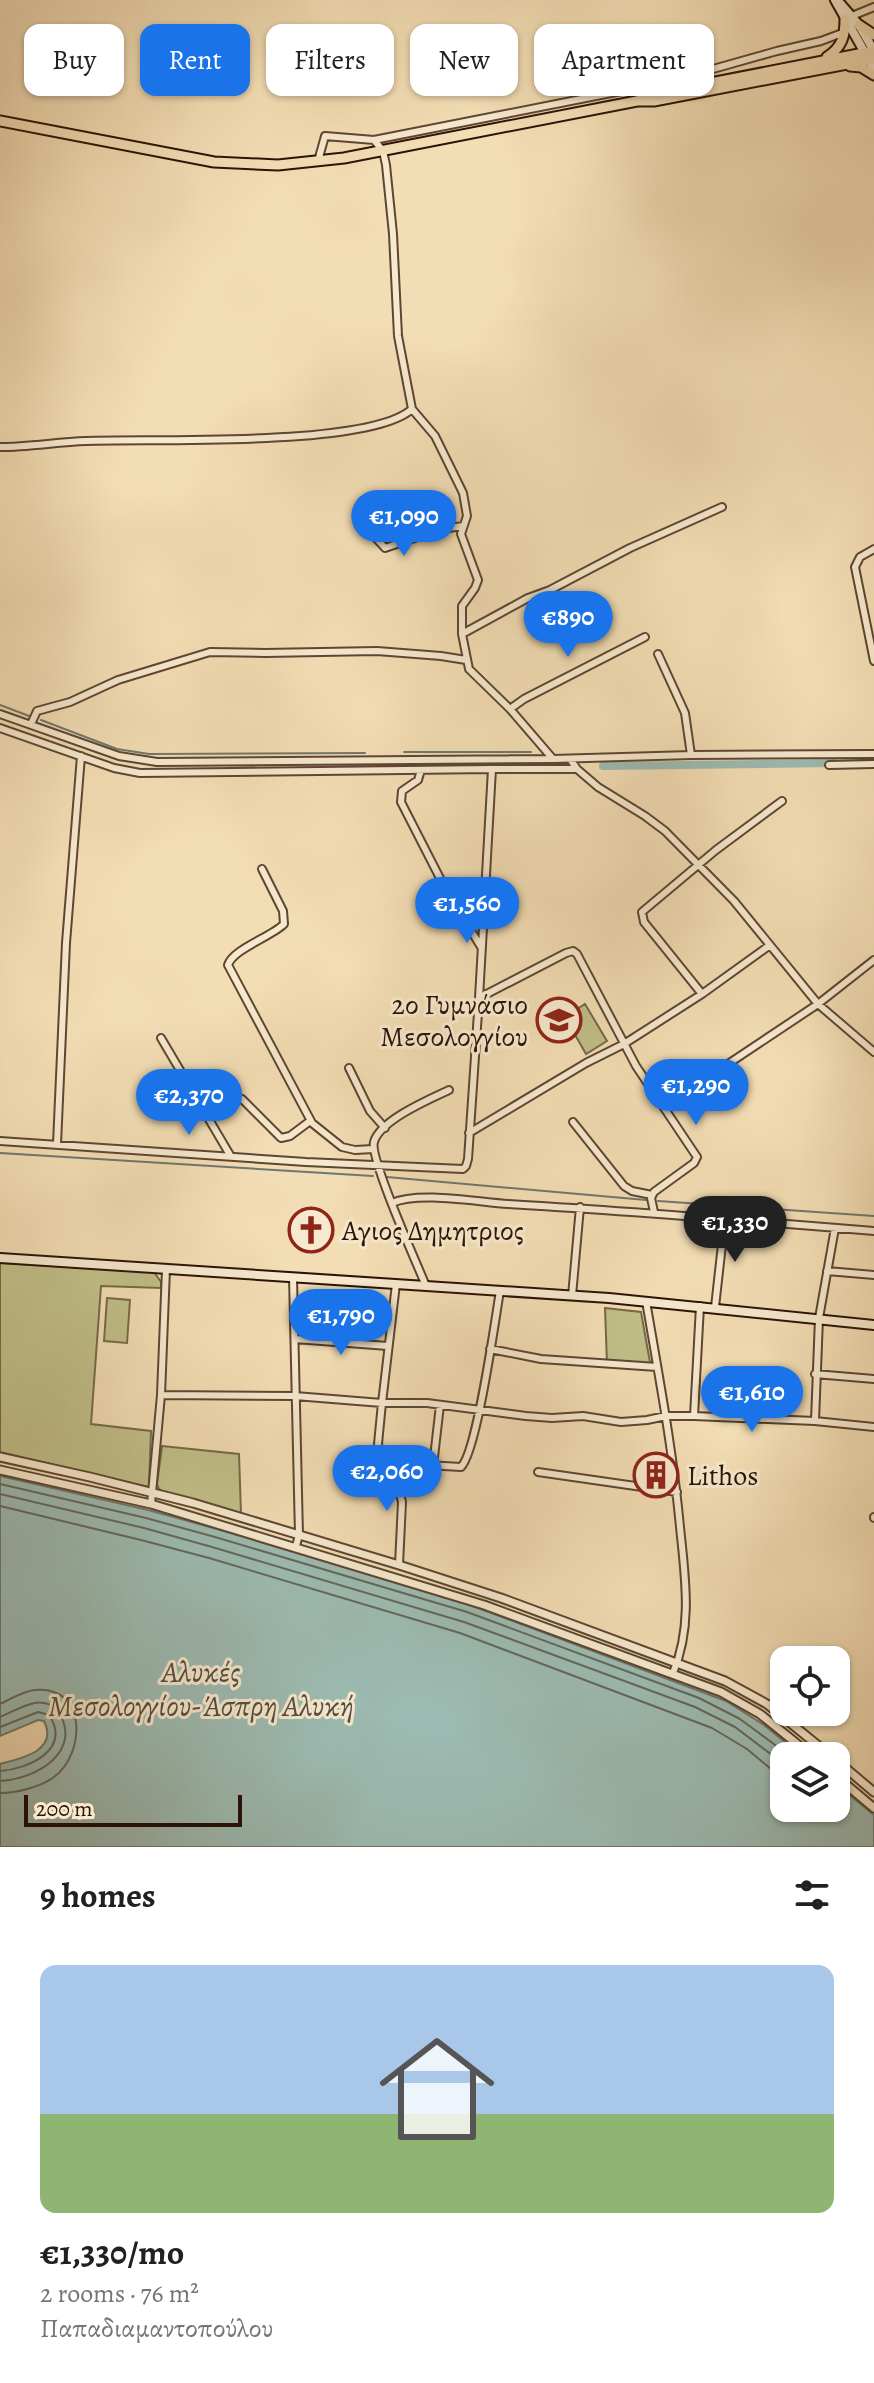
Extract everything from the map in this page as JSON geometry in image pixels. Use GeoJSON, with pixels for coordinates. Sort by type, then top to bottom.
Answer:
{"type":"FeatureCollection","features":[{"type":"Feature","properties":{"kind":"main road"},"geometry":{"type":"LineString","coordinates":[[836,0],[852,20],[871,54],[874,69]]}},
{"type":"Feature","properties":{"kind":"main road"},"geometry":{"type":"LineString","coordinates":[[821,60],[839,47],[852,20]]}},
{"type":"Feature","properties":{"kind":"main road"},"geometry":{"type":"LineString","coordinates":[[852,20],[873,34]]}},
{"type":"Feature","properties":{"kind":"main road"},"geometry":{"type":"LineString","coordinates":[[852,20],[871,54]]}},
{"type":"Feature","properties":{"kind":"main road"},"geometry":{"type":"LineString","coordinates":[[637,101],[646,96],[821,60],[871,54]]}},
{"type":"Feature","properties":{"kind":"main road"},"geometry":{"type":"LineString","coordinates":[[0,121],[214,162],[278,165],[383,151],[637,101],[654,101],[835,65],[871,54]]}},
{"type":"Feature","properties":{"kind":"main road"},"geometry":{"type":"LineString","coordinates":[[835,65],[861,67],[874,75]]}},
{"type":"Feature","properties":{"kind":"main road"},"geometry":{"type":"LineString","coordinates":[[0,1258],[646,1301],[874,1325]]}},
{"type":"Feature","properties":{"kind":"street"},"geometry":{"type":"LineString","coordinates":[[852,20],[874,7]]}},
{"type":"Feature","properties":{"kind":"street"},"geometry":{"type":"LineString","coordinates":[[318,161],[325,136],[374,140],[678,80],[845,32]]}},
{"type":"Feature","properties":{"kind":"street"},"geometry":{"type":"LineString","coordinates":[[374,140],[383,151],[393,234],[398,336],[412,409],[435,436],[461,487],[467,511],[462,539],[476,569],[478,581],[462,604],[466,660],[477,679],[510,709],[553,759]]}},
{"type":"Feature","properties":{"kind":"street"},"geometry":{"type":"LineString","coordinates":[[0,447],[84,441],[338,433],[393,421],[412,409]]}},
{"type":"Feature","properties":{"kind":"street"},"geometry":{"type":"LineString","coordinates":[[462,634],[630,548],[722,507]]}},
{"type":"Feature","properties":{"kind":"street"},"geometry":{"type":"LineString","coordinates":[[364,525],[385,548],[441,529],[463,526]]}},
{"type":"Feature","properties":{"kind":"street"},"geometry":{"type":"LineString","coordinates":[[874,549],[860,557],[855,567],[874,661]]}},
{"type":"Feature","properties":{"kind":"street"},"geometry":{"type":"LineString","coordinates":[[510,709],[645,637]]}},
{"type":"Feature","properties":{"kind":"street"},"geometry":{"type":"LineString","coordinates":[[31,724],[37,711],[70,702],[118,680],[205,653],[377,651],[466,660]]}},
{"type":"Feature","properties":{"kind":"street"},"geometry":{"type":"LineString","coordinates":[[658,654],[685,713],[691,755]]}},
{"type":"Feature","properties":{"kind":"street"},"geometry":{"type":"LineString","coordinates":[[0,714],[119,756],[157,762],[874,754]]}},
{"type":"Feature","properties":{"kind":"street"},"geometry":{"type":"LineString","coordinates":[[0,728],[122,770],[152,774],[577,769]]}},
{"type":"Feature","properties":{"kind":"street"},"geometry":{"type":"LineString","coordinates":[[57,1144],[64,969],[81,756]]}},
{"type":"Feature","properties":{"kind":"street"},"geometry":{"type":"LineString","coordinates":[[570,759],[577,769],[606,792],[656,823],[699,864],[734,901],[818,1004],[874,1052]]}},
{"type":"Feature","properties":{"kind":"street"},"geometry":{"type":"LineString","coordinates":[[829,765],[874,764]]}},
{"type":"Feature","properties":{"kind":"street"},"geometry":{"type":"LineString","coordinates":[[0,1141],[306,1162],[463,1169],[468,1162],[492,769]]}},
{"type":"Feature","properties":{"kind":"street"},"geometry":{"type":"LineString","coordinates":[[421,770],[418,780],[402,791],[401,802],[445,888],[482,949]]}},
{"type":"Feature","properties":{"kind":"street"},"geometry":{"type":"LineString","coordinates":[[702,994],[642,916],[648,906],[699,864],[782,801]]}},
{"type":"Feature","properties":{"kind":"street"},"geometry":{"type":"LineString","coordinates":[[262,869],[283,911],[284,924],[232,956],[228,965],[310,1121],[342,1147],[373,1149]]}},
{"type":"Feature","properties":{"kind":"street"},"geometry":{"type":"LineString","coordinates":[[469,1133],[586,1063],[624,1044],[770,945]]}},
{"type":"Feature","properties":{"kind":"street"},"geometry":{"type":"LineString","coordinates":[[479,998],[573,951],[579,956],[636,1066],[697,1158],[652,1195]]}},
{"type":"Feature","properties":{"kind":"street"},"geometry":{"type":"LineString","coordinates":[[665,1106],[818,1004],[874,960]]}},
{"type":"Feature","properties":{"kind":"street"},"geometry":{"type":"LineString","coordinates":[[161,1038],[230,1155]]}},
{"type":"Feature","properties":{"kind":"street"},"geometry":{"type":"LineString","coordinates":[[867,1047],[874,1042]]}},
{"type":"Feature","properties":{"kind":"street"},"geometry":{"type":"LineString","coordinates":[[349,1068],[370,1111],[385,1128]]}},
{"type":"Feature","properties":{"kind":"street"},"geometry":{"type":"LineString","coordinates":[[426,1286],[377,1164],[374,1140],[406,1111],[449,1090]]}},
{"type":"Feature","properties":{"kind":"street"},"geometry":{"type":"LineString","coordinates":[[242,1099],[281,1138],[290,1136],[310,1121]]}},
{"type":"Feature","properties":{"kind":"street"},"geometry":{"type":"LineString","coordinates":[[573,1122],[626,1188],[652,1195]]}},
{"type":"Feature","properties":{"kind":"street"},"geometry":{"type":"LineString","coordinates":[[652,1195],[654,1212]]}},
{"type":"Feature","properties":{"kind":"street"},"geometry":{"type":"LineString","coordinates":[[392,1203],[417,1198],[580,1207],[874,1231]]}},
{"type":"Feature","properties":{"kind":"street"},"geometry":{"type":"LineString","coordinates":[[572,1296],[580,1207]]}},
{"type":"Feature","properties":{"kind":"street"},"geometry":{"type":"LineString","coordinates":[[715,1307],[725,1218]]}},
{"type":"Feature","properties":{"kind":"street"},"geometry":{"type":"LineString","coordinates":[[815,1421],[819,1318],[835,1228]]}},
{"type":"Feature","properties":{"kind":"street"},"geometry":{"type":"LineString","coordinates":[[151,1504],[161,1395],[166,1269]]}},
{"type":"Feature","properties":{"kind":"street"},"geometry":{"type":"LineString","coordinates":[[827,1271],[874,1275]]}},
{"type":"Feature","properties":{"kind":"street"},"geometry":{"type":"LineString","coordinates":[[293,1277],[299,1535],[296,1546]]}},
{"type":"Feature","properties":{"kind":"street"},"geometry":{"type":"LineString","coordinates":[[396,1284],[382,1403],[380,1453],[388,1461],[396,1463],[433,1466],[461,1467],[465,1464],[479,1410],[500,1291]]}},
{"type":"Feature","properties":{"kind":"street"},"geometry":{"type":"LineString","coordinates":[[646,1301],[677,1492],[687,1606],[678,1663],[673,1673]]}},
{"type":"Feature","properties":{"kind":"street"},"geometry":{"type":"LineString","coordinates":[[694,1416],[700,1306]]}},
{"type":"Feature","properties":{"kind":"street"},"geometry":{"type":"LineString","coordinates":[[295,1339],[388,1346]]}},
{"type":"Feature","properties":{"kind":"street"},"geometry":{"type":"LineString","coordinates":[[490,1349],[541,1359],[657,1367]]}},
{"type":"Feature","properties":{"kind":"street"},"geometry":{"type":"LineString","coordinates":[[815,1374],[874,1379]]}},
{"type":"Feature","properties":{"kind":"street"},"geometry":{"type":"LineString","coordinates":[[161,1395],[295,1396],[631,1422],[666,1416],[694,1416],[874,1427]]}},
{"type":"Feature","properties":{"kind":"street"},"geometry":{"type":"LineString","coordinates":[[433,1466],[440,1405]]}},
{"type":"Feature","properties":{"kind":"street"},"geometry":{"type":"LineString","coordinates":[[0,1457],[152,1493],[501,1598],[725,1681],[759,1699],[813,1742]]}},
{"type":"Feature","properties":{"kind":"street"},"geometry":{"type":"LineString","coordinates":[[396,1463],[402,1502],[399,1565]]}},
{"type":"Feature","properties":{"kind":"street"},"geometry":{"type":"LineString","coordinates":[[0,1470],[151,1504],[457,1596],[673,1673],[740,1702],[795,1742]]}},
{"type":"Feature","properties":{"kind":"street"},"geometry":{"type":"LineString","coordinates":[[538,1472],[677,1492]]}},
{"type":"Feature","properties":{"kind":"street"},"geometry":{"type":"LineString","coordinates":[[850,1772],[874,1792]]}},
{"type":"Feature","properties":{"kind":"street"},"geometry":{"type":"LineString","coordinates":[[850,1788],[874,1808]]}},
{"type":"Feature","properties":{"kind":"shaded area"},"geometry":{"type":"Polygon","coordinates":[[[585,1004],[607,1041],[586,1054],[565,1017],[585,1004]]]}},
{"type":"Feature","properties":{"kind":"shaded area"},"geometry":{"type":"Polygon","coordinates":[[[0,1263],[154,1272],[161,1282],[161,1288],[101,1286],[91,1424],[151,1431],[149,1487],[0,1452],[0,1263]]]}},
{"type":"Feature","properties":{"kind":"shaded area"},"geometry":{"type":"Polygon","coordinates":[[[107,1298],[130,1300],[127,1343],[104,1341],[107,1298]]]}},
{"type":"Feature","properties":{"kind":"shaded area"},"geometry":{"type":"Polygon","coordinates":[[[605,1308],[641,1312],[651,1368],[607,1364],[605,1308]]]}},
{"type":"Feature","properties":{"kind":"shaded area"},"geometry":{"type":"Polygon","coordinates":[[[162,1446],[239,1454],[241,1514],[167,1494],[159,1489],[162,1446]]]}},
{"type":"Feature","properties":{"kind":"water","name":"Αλυκές Μεσολογγίου-Άσπρη Αλυκή"},"geometry":{"type":"Polygon","coordinates":[[[0,1476],[148,1510],[470,1605],[726,1701],[785,1742],[770,1742],[770,1822],[850,1822],[850,1795],[874,1815],[874,1847],[0,1847],[0,1764],[35,1752],[46,1740],[47,1731],[44,1721],[38,1720],[0,1736],[0,1476]]]}},
{"type":"Feature","properties":{"kind":"waterway"},"geometry":{"type":"LineString","coordinates":[[0,705],[29,716]]}},
{"type":"Feature","properties":{"kind":"waterway"},"geometry":{"type":"LineString","coordinates":[[41,720],[117,749],[149,754],[365,753]]}},
{"type":"Feature","properties":{"kind":"waterway"},"geometry":{"type":"LineString","coordinates":[[404,752],[531,752]]}},
{"type":"Feature","properties":{"kind":"waterway"},"geometry":{"type":"LineString","coordinates":[[603,766],[834,763]]}},
{"type":"Feature","properties":{"kind":"waterway"},"geometry":{"type":"LineString","coordinates":[[0,1153],[373,1176]]}},
{"type":"Feature","properties":{"kind":"waterway"},"geometry":{"type":"LineString","coordinates":[[387,1177],[646,1200]]}},
{"type":"Feature","properties":{"kind":"waterway"},"geometry":{"type":"LineString","coordinates":[[658,1201],[874,1216]]}},
{"type":"Feature","properties":{"kind":"place","name":"2ο Γυμνάσιο Μεσολογγίου"},"geometry":{"type":"Point","coordinates":[559,1020]}},
{"type":"Feature","properties":{"kind":"place","name":"Αγιος Δημητριος"},"geometry":{"type":"Point","coordinates":[311,1230]}},
{"type":"Feature","properties":{"kind":"place","name":"Lithos"},"geometry":{"type":"Point","coordinates":[656,1475]}}]}
